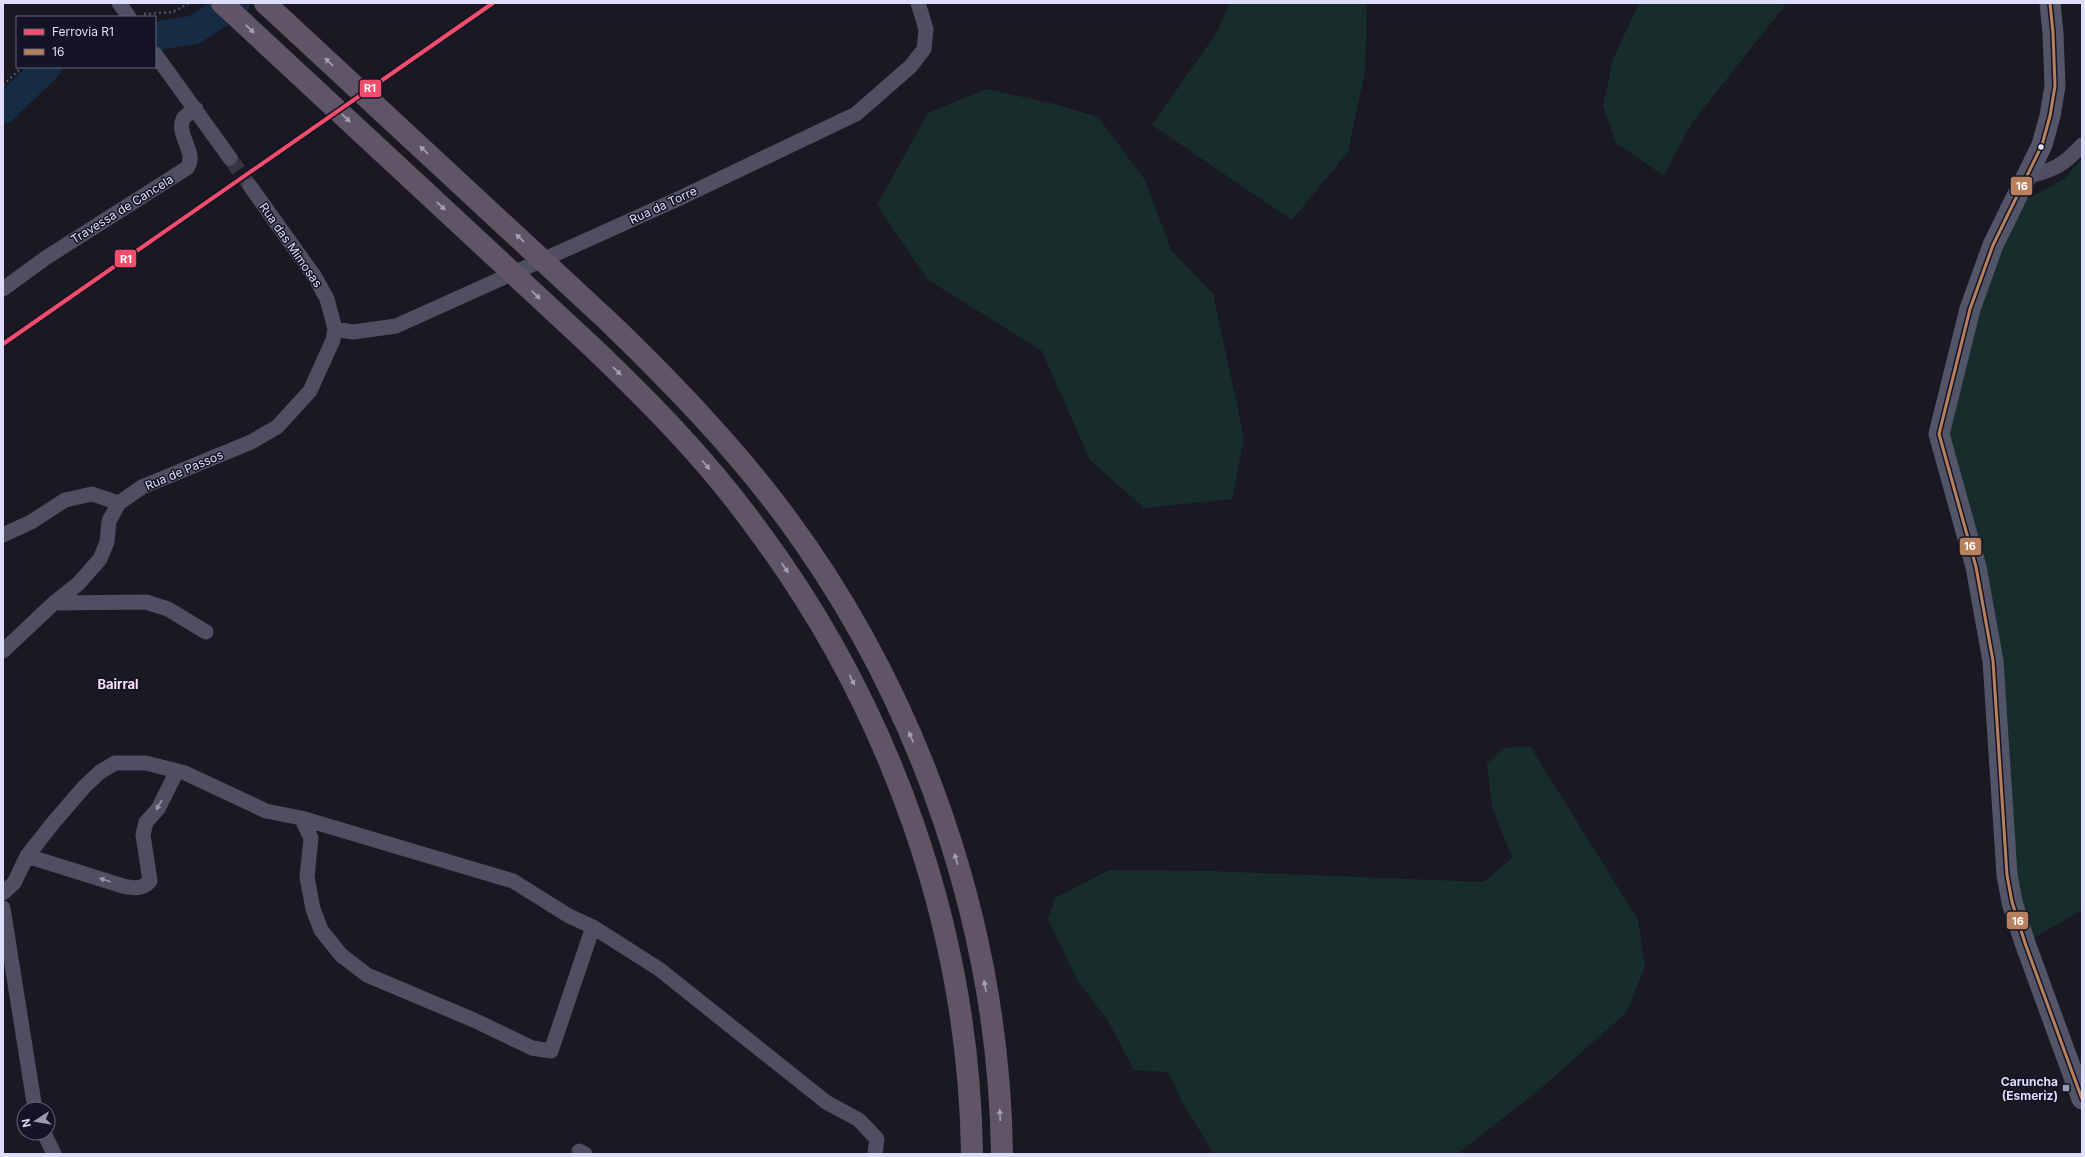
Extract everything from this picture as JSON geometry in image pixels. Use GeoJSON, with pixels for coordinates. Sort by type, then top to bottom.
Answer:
{"type":"FeatureCollection","features":[{"type":"Feature","properties":{"kind":"highway"},"geometry":{"type":"LineString","coordinates":[[222,3],[589,344],[691,448],[757,528],[815,615],[850,676],[893,769],[929,872],[946,937],[964,1035],[970,1101],[972,1154]]}},
{"type":"Feature","properties":{"kind":"highway"},"geometry":{"type":"LineString","coordinates":[[265,3],[609,322],[700,413],[779,507],[843,603],[894,699],[919,756],[940,812],[963,883],[974,929],[995,1048],[1002,1154]]}},
{"type":"Feature","properties":{"kind":"street","name":"Rua da Torre"},"geometry":{"type":"LineString","coordinates":[[334,329],[353,332],[396,326],[680,198],[856,114],[910,66],[924,49],[926,29],[918,3]]}},
{"type":"Feature","properties":{"kind":"street"},"geometry":{"type":"LineString","coordinates":[[2050,3],[2055,86],[2050,116],[2042,145],[1993,245],[1970,309],[1940,434],[1976,567],[1992,661],[2007,874],[2012,902],[2025,943],[2082,1099]]}},
{"type":"Feature","properties":{"kind":"street"},"geometry":{"type":"LineString","coordinates":[[116,10],[136,16]]}},
{"type":"Feature","properties":{"kind":"street"},"geometry":{"type":"LineString","coordinates":[[156,55],[230,158]]}},
{"type":"Feature","properties":{"kind":"street","name":"Travessa de Cancela"},"geometry":{"type":"LineString","coordinates":[[3,288],[47,257],[186,168],[190,163],[191,158],[182,124],[184,118],[196,109]]}},
{"type":"Feature","properties":{"kind":"street"},"geometry":{"type":"LineString","coordinates":[[2028,176],[2047,172],[2068,160],[2082,145]]}},
{"type":"Feature","properties":{"kind":"street","name":"Rua das Mimosas"},"geometry":{"type":"LineString","coordinates":[[250,186],[314,277],[327,299],[334,329]]}},
{"type":"Feature","properties":{"kind":"street","name":"Rua de Passos"},"geometry":{"type":"LineString","coordinates":[[119,503],[142,488],[251,442],[277,426],[310,391],[329,351],[334,329]]}},
{"type":"Feature","properties":{"kind":"street"},"geometry":{"type":"LineString","coordinates":[[3,535],[31,522],[65,500],[92,494],[119,503],[110,521],[107,542],[100,559],[78,584],[54,603],[3,651]]}},
{"type":"Feature","properties":{"kind":"street"},"geometry":{"type":"LineString","coordinates":[[54,603],[146,602],[168,608],[206,632]]}},
{"type":"Feature","properties":{"kind":"street"},"geometry":{"type":"LineString","coordinates":[[3,893],[14,883],[27,856],[84,787],[100,772],[115,763],[146,764],[185,773],[266,810],[302,818],[513,881],[569,916],[593,927],[659,969],[826,1102],[859,1120],[877,1139],[876,1154]]}},
{"type":"Feature","properties":{"kind":"street"},"geometry":{"type":"LineString","coordinates":[[27,856],[123,886],[138,888],[145,887],[150,881],[143,835],[146,822],[158,809],[177,771]]}},
{"type":"Feature","properties":{"kind":"street"},"geometry":{"type":"LineString","coordinates":[[302,818],[311,838],[307,876],[313,909],[321,930],[341,955],[367,975],[476,1021],[532,1048],[551,1051],[593,927]]}},
{"type":"Feature","properties":{"kind":"street"},"geometry":{"type":"LineString","coordinates":[[3,908],[34,1101]]}},
{"type":"Feature","properties":{"kind":"street"},"geometry":{"type":"LineString","coordinates":[[48,1141],[54,1154]]}},
{"type":"Feature","properties":{"kind":"path"},"geometry":{"type":"LineString","coordinates":[[136,16],[173,12],[189,3]]}},
{"type":"Feature","properties":{"kind":"path"},"geometry":{"type":"LineString","coordinates":[[107,16],[116,10]]}},
{"type":"Feature","properties":{"kind":"path"},"geometry":{"type":"LineString","coordinates":[[3,85],[21,68]]}},
{"type":"Feature","properties":{"kind":"green space"},"geometry":{"type":"Polygon","coordinates":[[[1229,3],[1367,3],[1365,72],[1348,152],[1292,220],[1152,125],[1217,32],[1229,3]]]}},
{"type":"Feature","properties":{"kind":"green space"},"geometry":{"type":"Polygon","coordinates":[[[1639,3],[1787,3],[1691,124],[1664,176],[1616,143],[1603,106],[1613,59],[1639,3]]]}},
{"type":"Feature","properties":{"kind":"green space"},"geometry":{"type":"Polygon","coordinates":[[[986,89],[1055,104],[1098,117],[1145,180],[1171,250],[1213,294],[1244,438],[1232,499],[1144,508],[1090,460],[1042,351],[928,280],[877,205],[928,113],[986,89]]]}},
{"type":"Feature","properties":{"kind":"green space"},"geometry":{"type":"Polygon","coordinates":[[[2082,159],[2082,910],[2025,943],[1996,711],[1939,434],[1970,320],[2022,202],[2064,179],[2082,159]]]}},
{"type":"Feature","properties":{"kind":"green space"},"geometry":{"type":"Polygon","coordinates":[[[1530,746],[1638,920],[1645,966],[1627,1012],[1539,1090],[1457,1154],[1214,1154],[1182,1102],[1168,1072],[1134,1070],[1108,1021],[1077,980],[1048,919],[1055,898],[1109,870],[1211,871],[1484,882],[1512,858],[1492,807],[1487,764],[1503,748],[1530,746]]]}},
{"type":"Feature","properties":{"kind":"waterway"},"geometry":{"type":"LineString","coordinates":[[156,36],[194,30],[235,3]]}},
{"type":"Feature","properties":{"kind":"waterway"},"geometry":{"type":"LineString","coordinates":[[3,109],[46,68]]}},
{"type":"Feature","properties":{"kind":"tunnel"},"geometry":{"type":"LineString","coordinates":[[230,158],[250,186]]}},
{"type":"Feature","properties":{"kind":"rail line","name":"R1"},"geometry":{"type":"LineString","coordinates":[[3,344],[493,3]]}},
{"type":"Feature","properties":{"kind":"transit line","name":"16"},"geometry":{"type":"LineString","coordinates":[[2050,3],[2055,86],[2050,116],[2042,145],[1993,245],[1970,309],[1939,434],[1976,567],[1993,661],[2007,875],[2012,902],[2025,943],[2082,1099]]}},
{"type":"Feature","properties":{"kind":"place","name":"Caruncha (Esmeriz)"},"geometry":{"type":"Point","coordinates":[2066,1088]}},
{"type":"Feature","properties":{"kind":"district","name":"Bairral"},"geometry":{"type":"Point","coordinates":[118,684]}}]}
